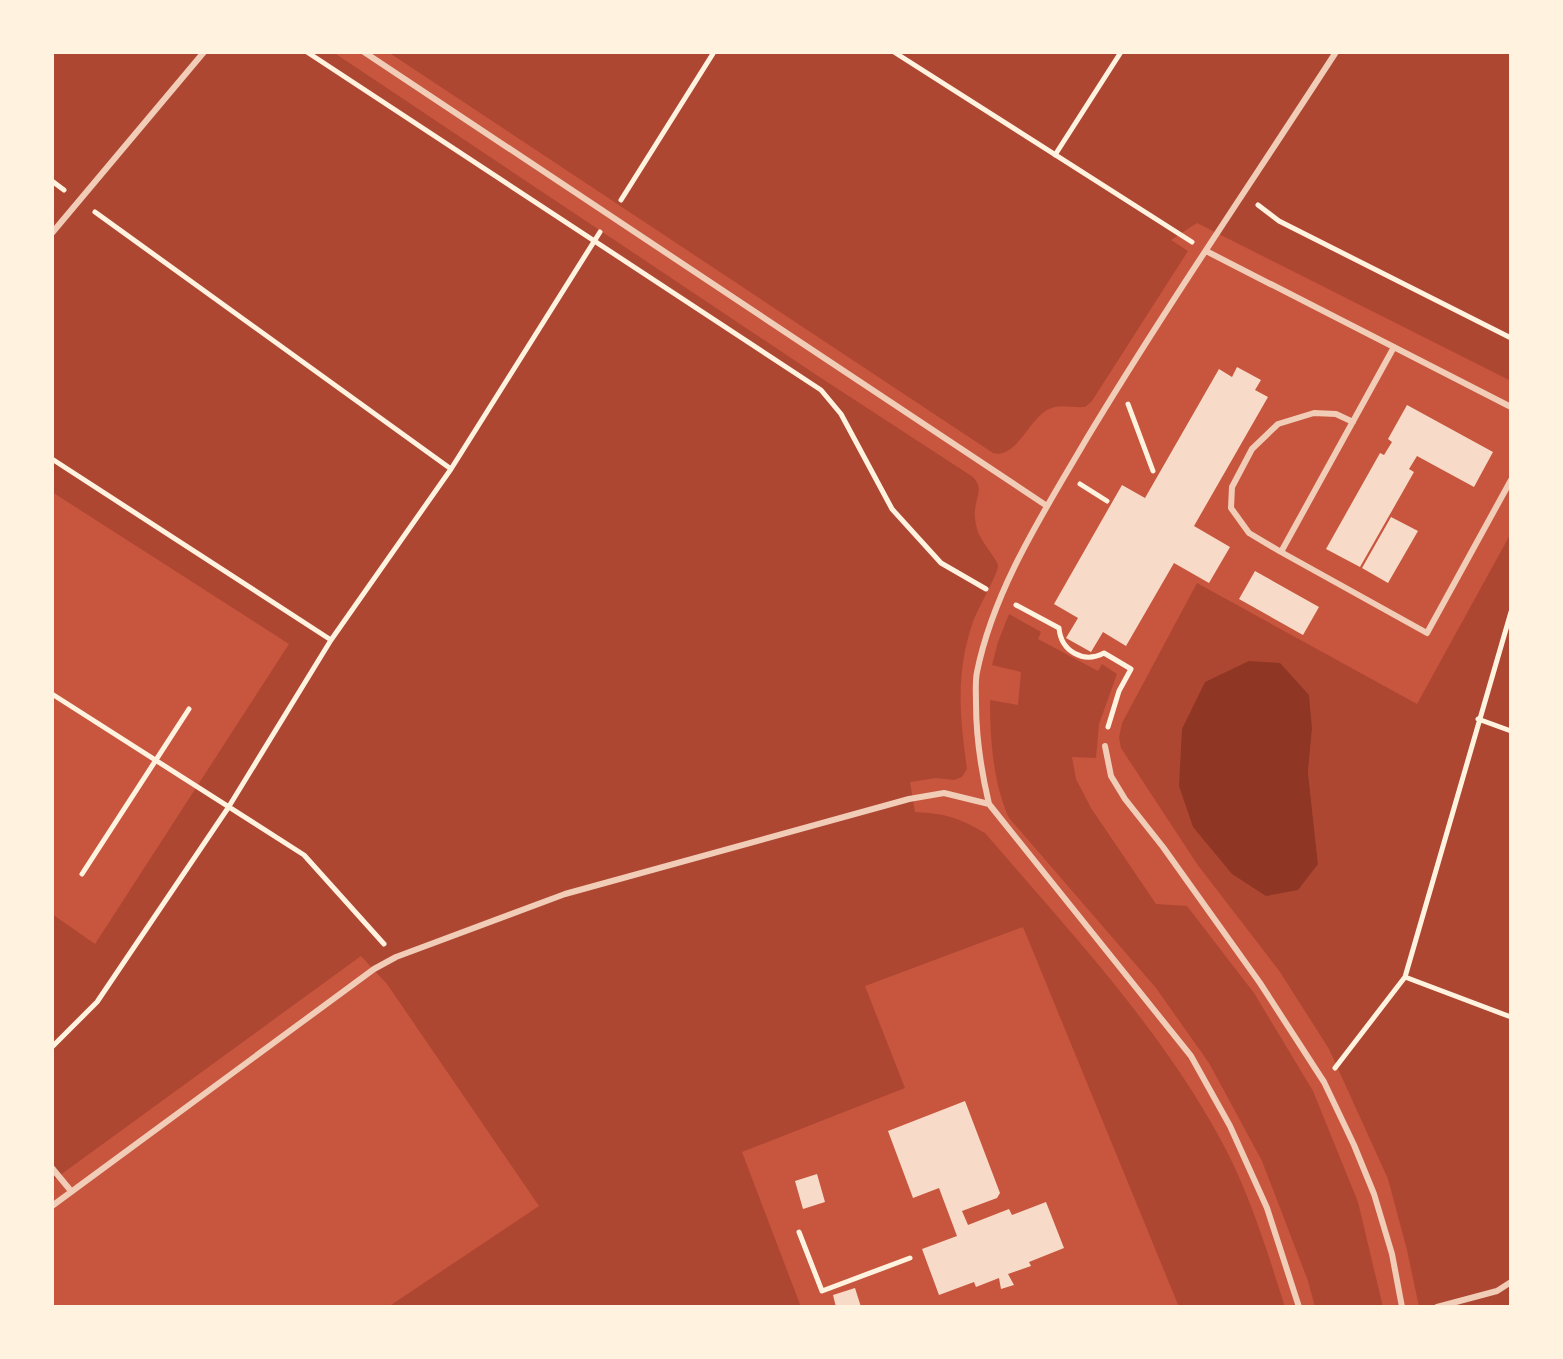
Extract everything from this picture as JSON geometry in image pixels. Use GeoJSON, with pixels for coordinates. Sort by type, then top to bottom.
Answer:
{"type":"FeatureCollection","features":[{"type":"Feature","properties":{"kind":"lane"},"geometry":{"type":"LineString","coordinates":[[52,233],[204,52]]}},
{"type":"Feature","properties":{"kind":"lane"},"geometry":{"type":"LineString","coordinates":[[364,52],[1047,506]]}},
{"type":"Feature","properties":{"kind":"lane"},"geometry":{"type":"LineString","coordinates":[[1299,1307],[1267,1208],[1230,1126],[1191,1056],[989,804],[980,769],[976,677],[986,633],[1047,506],[1120,384],[1336,52]]}},
{"type":"Feature","properties":{"kind":"lane"},"geometry":{"type":"LineString","coordinates":[[1206,251],[1511,407]]}},
{"type":"Feature","properties":{"kind":"lane"},"geometry":{"type":"LineString","coordinates":[[1281,552],[1394,347]]}},
{"type":"Feature","properties":{"kind":"lane"},"geometry":{"type":"LineString","coordinates":[[1353,422],[1336,414],[1314,413],[1278,424],[1252,449],[1232,487],[1231,508],[1249,533],[1427,633],[1511,480]]}},
{"type":"Feature","properties":{"kind":"lane"},"geometry":{"type":"LineString","coordinates":[[1105,746],[1111,776],[1125,799],[1260,983],[1324,1082],[1374,1194],[1392,1254],[1402,1307]]}},
{"type":"Feature","properties":{"kind":"lane"},"geometry":{"type":"LineString","coordinates":[[52,1206],[374,969],[396,957],[565,894],[909,799],[944,793],[989,804]]}},
{"type":"Feature","properties":{"kind":"lane"},"geometry":{"type":"LineString","coordinates":[[52,1168],[71,1191]]}},
{"type":"Feature","properties":{"kind":"lane"},"geometry":{"type":"LineString","coordinates":[[1437,1307],[1497,1291],[1511,1282]]}},
{"type":"Feature","properties":{"kind":"path"},"geometry":{"type":"LineString","coordinates":[[307,52],[821,390],[841,414],[892,509],[941,563],[1059,628],[1064,647],[1076,654],[1087,658],[1104,653],[1131,669],[1119,691],[1105,746]]}},
{"type":"Feature","properties":{"kind":"path"},"geometry":{"type":"LineString","coordinates":[[52,1047],[97,1002],[228,808],[331,640],[451,469],[714,52]]}},
{"type":"Feature","properties":{"kind":"path"},"geometry":{"type":"LineString","coordinates":[[894,52],[1206,251]]}},
{"type":"Feature","properties":{"kind":"path"},"geometry":{"type":"LineString","coordinates":[[1055,155],[1121,52]]}},
{"type":"Feature","properties":{"kind":"path"},"geometry":{"type":"LineString","coordinates":[[52,181],[451,469]]}},
{"type":"Feature","properties":{"kind":"path"},"geometry":{"type":"LineString","coordinates":[[1244,194],[1279,221],[1511,338]]}},
{"type":"Feature","properties":{"kind":"path"},"geometry":{"type":"LineString","coordinates":[[1120,384],[1153,471]]}},
{"type":"Feature","properties":{"kind":"path"},"geometry":{"type":"LineString","coordinates":[[52,459],[331,640]]}},
{"type":"Feature","properties":{"kind":"path"},"geometry":{"type":"LineString","coordinates":[[1065,476],[1107,501]]}},
{"type":"Feature","properties":{"kind":"path"},"geometry":{"type":"LineString","coordinates":[[1324,1082],[1405,977],[1511,612]]}},
{"type":"Feature","properties":{"kind":"path"},"geometry":{"type":"LineString","coordinates":[[52,694],[304,855],[396,957]]}},
{"type":"Feature","properties":{"kind":"path"},"geometry":{"type":"LineString","coordinates":[[82,874],[189,709]]}},
{"type":"Feature","properties":{"kind":"path"},"geometry":{"type":"LineString","coordinates":[[1478,719],[1511,731]]}},
{"type":"Feature","properties":{"kind":"path"},"geometry":{"type":"LineString","coordinates":[[1405,977],[1511,1017]]}},
{"type":"Feature","properties":{"kind":"path"},"geometry":{"type":"LineString","coordinates":[[799,1232],[822,1291],[910,1258]]}},
{"type":"Feature","properties":{"kind":"shaded area"},"geometry":{"type":"Polygon","coordinates":[[[52,52],[333,52],[973,477],[979,489],[975,513],[977,529],[998,566],[973,622],[963,660],[961,713],[967,769],[962,777],[954,780],[936,778],[910,782],[915,812],[952,817],[985,833],[1142,1020],[1198,1100],[1232,1162],[1257,1223],[1285,1307],[1179,1307],[1023,927],[865,986],[905,1088],[742,1152],[801,1307],[388,1307],[539,1206],[387,984],[361,956],[52,1181],[52,914],[95,944],[289,644],[52,492],[52,52]]]}},
{"type":"Feature","properties":{"kind":"shaded area"},"geometry":{"type":"Polygon","coordinates":[[[388,52],[1511,52],[1511,381],[1197,223],[1171,240],[1188,251],[1092,401],[1085,407],[1061,406],[1047,410],[1015,445],[1001,453],[993,453],[388,52]]]}},
{"type":"Feature","properties":{"kind":"shaded area"},"geometry":{"type":"Polygon","coordinates":[[[1511,533],[1511,1307],[1419,1307],[1388,1179],[1329,1049],[1280,972],[1197,864],[1121,748],[1119,738],[1122,723],[1197,583],[1417,704],[1511,533]],[[1312,729],[1232,874],[1318,864],[1308,772],[1312,729]]]}},
{"type":"Feature","properties":{"kind":"shaded area"},"geometry":{"type":"Polygon","coordinates":[[[1009,614],[1041,632],[1038,639],[1098,671],[1102,664],[1117,674],[1099,724],[1096,758],[1072,757],[1076,779],[1091,808],[1156,904],[1187,906],[1254,993],[1313,1091],[1358,1202],[1383,1307],[1315,1307],[1262,1161],[1209,1063],[1156,988],[1009,818],[996,775],[990,700],[1018,705],[1021,672],[992,665],[1009,614]]]}},
{"type":"Feature","properties":{"kind":"shaded area"},"geometry":{"type":"Polygon","coordinates":[[[1249,661],[1280,663],[1309,695],[1312,729],[1308,772],[1318,864],[1298,890],[1266,896],[1232,874],[1193,827],[1179,786],[1182,729],[1205,682],[1249,661]]]}},
{"type":"Feature","properties":{"kind":"building"},"geometry":{"type":"Polygon","coordinates":[[[1237,367],[1261,380],[1255,390],[1268,397],[1194,526],[1230,547],[1209,583],[1174,563],[1126,646],[1103,632],[1091,652],[1066,638],[1078,618],[1054,604],[1122,485],[1145,498],[1219,369],[1232,377],[1237,367]]]}},
{"type":"Feature","properties":{"kind":"building"},"geometry":{"type":"Polygon","coordinates":[[[1407,405],[1493,452],[1474,487],[1417,456],[1409,469],[1414,472],[1360,567],[1326,549],[1380,453],[1384,455],[1392,442],[1388,439],[1407,405]]]}},
{"type":"Feature","properties":{"kind":"building"},"geometry":{"type":"Polygon","coordinates":[[[1391,517],[1418,531],[1388,583],[1362,568],[1391,517]]]}},
{"type":"Feature","properties":{"kind":"building"},"geometry":{"type":"Polygon","coordinates":[[[1255,571],[1319,607],[1303,635],[1239,599],[1255,571]]]}},
{"type":"Feature","properties":{"kind":"building"},"geometry":{"type":"Polygon","coordinates":[[[965,1101],[1000,1193],[997,1198],[962,1211],[968,1225],[1009,1209],[1012,1215],[1046,1202],[1064,1248],[1029,1262],[1031,1266],[1008,1274],[1014,1285],[1001,1289],[999,1278],[976,1287],[974,1282],[939,1295],[922,1249],[957,1236],[939,1188],[913,1198],[888,1131],[965,1101]]]}},
{"type":"Feature","properties":{"kind":"building"},"geometry":{"type":"Polygon","coordinates":[[[817,1174],[825,1202],[803,1209],[795,1181],[817,1174]]]}},
{"type":"Feature","properties":{"kind":"building"},"geometry":{"type":"Polygon","coordinates":[[[855,1288],[861,1307],[836,1307],[833,1295],[855,1288]]]}}]}
